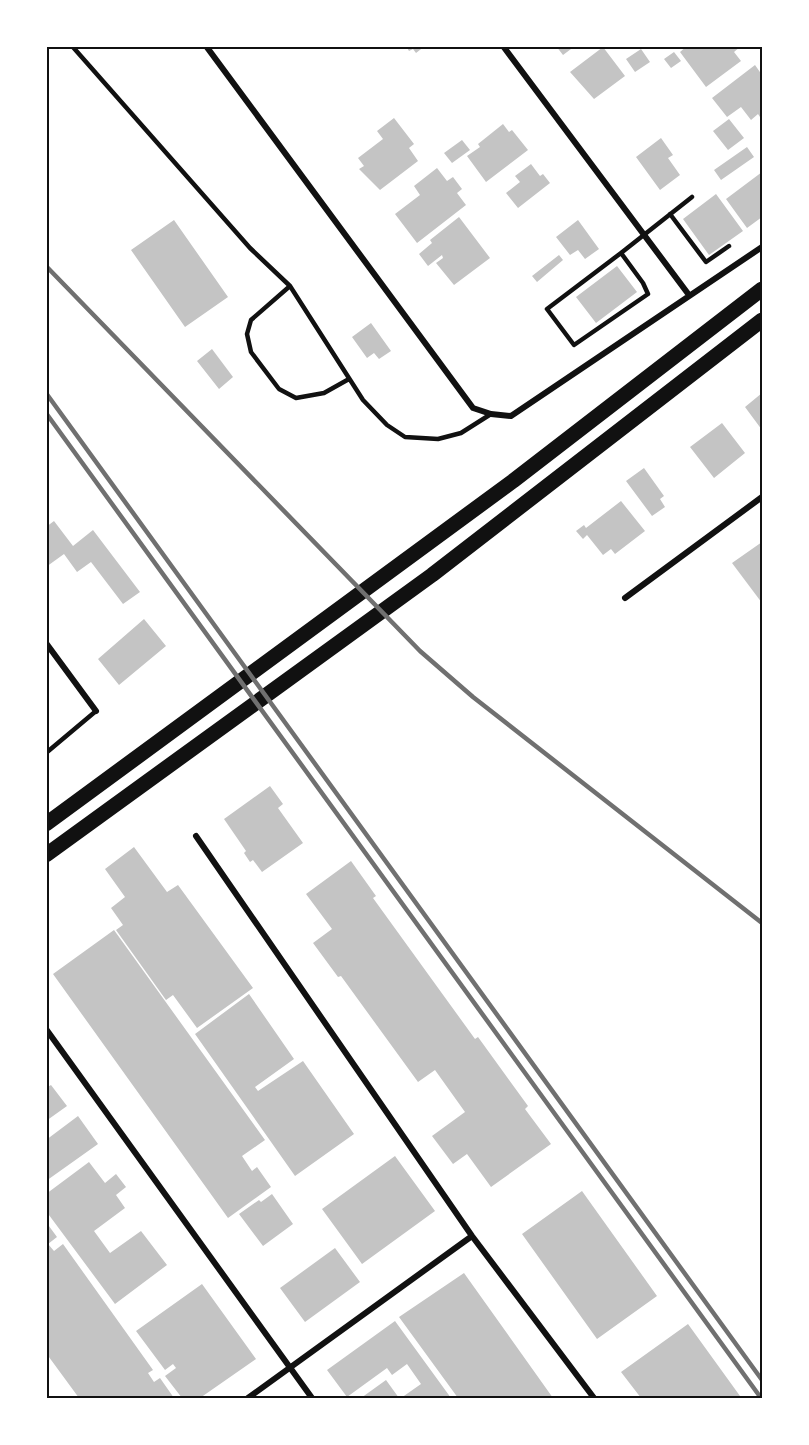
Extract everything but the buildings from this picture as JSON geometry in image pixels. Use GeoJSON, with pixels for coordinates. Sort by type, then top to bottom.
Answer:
{"type":"FeatureCollection","features":[{"type":"Feature","properties":{"kind":"main road"},"geometry":{"type":"LineString","coordinates":[[46,824],[417,553],[762,289]]}},
{"type":"Feature","properties":{"kind":"main road"},"geometry":{"type":"LineString","coordinates":[[46,855],[432,574],[762,320]]}},
{"type":"Feature","properties":{"kind":"street"},"geometry":{"type":"LineString","coordinates":[[206,46],[473,408],[491,414],[512,416],[762,247]]}},
{"type":"Feature","properties":{"kind":"street"},"geometry":{"type":"LineString","coordinates":[[503,46],[689,295]]}},
{"type":"Feature","properties":{"kind":"street"},"geometry":{"type":"LineString","coordinates":[[625,598],[762,497]]}},
{"type":"Feature","properties":{"kind":"street"},"geometry":{"type":"LineString","coordinates":[[46,643],[96,711]]}},
{"type":"Feature","properties":{"kind":"street"},"geometry":{"type":"LineString","coordinates":[[196,836],[472,1236],[594,1398]]}},
{"type":"Feature","properties":{"kind":"street"},"geometry":{"type":"LineString","coordinates":[[46,1029],[312,1398]]}},
{"type":"Feature","properties":{"kind":"street"},"geometry":{"type":"LineString","coordinates":[[248,1398],[472,1236]]}},
{"type":"Feature","properties":{"kind":"lane"},"geometry":{"type":"LineString","coordinates":[[72,46],[250,248],[290,286],[363,400],[387,424],[405,437],[438,439],[461,433],[491,414]]}},
{"type":"Feature","properties":{"kind":"lane"},"geometry":{"type":"LineString","coordinates":[[621,253],[643,283],[648,294],[574,345],[547,309],[692,197]]}},
{"type":"Feature","properties":{"kind":"lane"},"geometry":{"type":"LineString","coordinates":[[670,214],[706,262],[729,246]]}},
{"type":"Feature","properties":{"kind":"lane"},"geometry":{"type":"LineString","coordinates":[[290,286],[251,320],[247,334],[250,352],[279,389],[296,398],[324,393],[349,379]]}},
{"type":"Feature","properties":{"kind":"lane"},"geometry":{"type":"LineString","coordinates":[[46,753],[96,711]]}},
{"type":"Feature","properties":{"kind":"railway"},"geometry":{"type":"LineString","coordinates":[[46,266],[420,651],[473,697],[762,923]]}},
{"type":"Feature","properties":{"kind":"railway"},"geometry":{"type":"LineString","coordinates":[[46,393],[762,1380]]}},
{"type":"Feature","properties":{"kind":"railway"},"geometry":{"type":"LineString","coordinates":[[46,413],[761,1398]]}}]}
